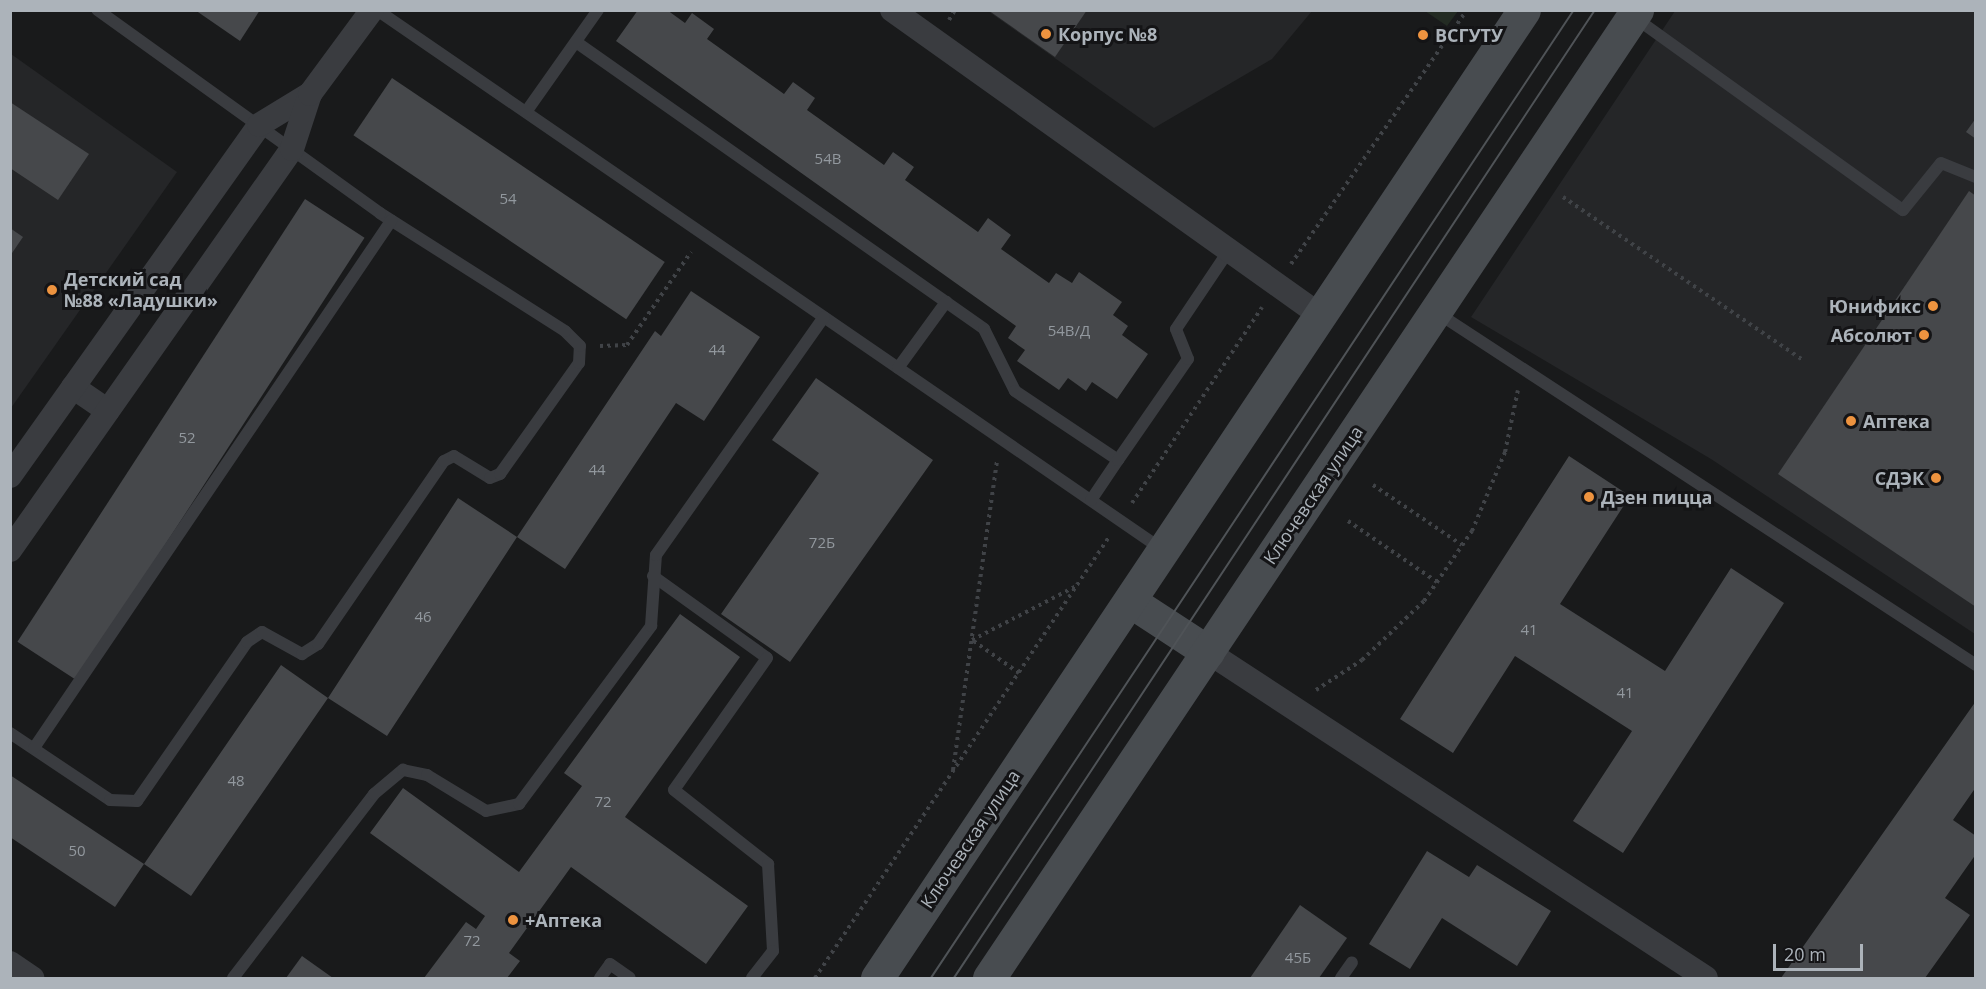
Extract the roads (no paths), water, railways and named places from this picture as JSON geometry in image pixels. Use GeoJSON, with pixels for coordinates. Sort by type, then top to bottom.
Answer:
{"type":"FeatureCollection","features":[{"type":"Feature","properties":{"kind":"main road","name":"Ключевская улица"},"geometry":{"type":"LineString","coordinates":[[877,978],[1524,10]]}},
{"type":"Feature","properties":{"kind":"main road","name":"Ключевская улица"},"geometry":{"type":"LineString","coordinates":[[989,978],[1635,14]]}},
{"type":"Feature","properties":{"kind":"main road"},"geometry":{"type":"LineString","coordinates":[[1130,601],[1208,652]]}},
{"type":"Feature","properties":{"kind":"street"},"geometry":{"type":"LineString","coordinates":[[10,550],[292,149],[310,94],[372,10]]}},
{"type":"Feature","properties":{"kind":"street"},"geometry":{"type":"LineString","coordinates":[[892,10],[1321,316]]}},
{"type":"Feature","properties":{"kind":"street"},"geometry":{"type":"LineString","coordinates":[[10,476],[259,124],[310,94]]}},
{"type":"Feature","properties":{"kind":"street"},"geometry":{"type":"LineString","coordinates":[[73,387],[108,411]]}},
{"type":"Feature","properties":{"kind":"street"},"geometry":{"type":"LineString","coordinates":[[1208,652],[1706,978]]}},
{"type":"Feature","properties":{"kind":"street"},"geometry":{"type":"LineString","coordinates":[[10,963],[32,978]]}},
{"type":"Feature","properties":{"kind":"lane"},"geometry":{"type":"LineString","coordinates":[[10,733],[110,800],[137,801],[247,642],[262,632],[302,654],[318,644],[444,461],[454,456],[490,478],[500,474],[579,363],[580,346],[564,331],[391,221],[259,124],[97,10]]}},
{"type":"Feature","properties":{"kind":"lane"},"geometry":{"type":"LineString","coordinates":[[377,10],[1164,550]]}},
{"type":"Feature","properties":{"kind":"lane"},"geometry":{"type":"LineString","coordinates":[[526,112],[598,10]]}},
{"type":"Feature","properties":{"kind":"lane"},"geometry":{"type":"LineString","coordinates":[[1635,14],[1903,210],[1941,163],[1976,177]]}},
{"type":"Feature","properties":{"kind":"lane"},"geometry":{"type":"LineString","coordinates":[[576,42],[984,329],[1015,391],[1118,460]]}},
{"type":"Feature","properties":{"kind":"lane"},"geometry":{"type":"LineString","coordinates":[[34,748],[391,221]]}},
{"type":"Feature","properties":{"kind":"lane"},"geometry":{"type":"LineString","coordinates":[[1091,500],[1188,359],[1176,329],[1229,250]]}},
{"type":"Feature","properties":{"kind":"lane"},"geometry":{"type":"LineString","coordinates":[[898,368],[946,302]]}},
{"type":"Feature","properties":{"kind":"lane"},"geometry":{"type":"LineString","coordinates":[[1436,312],[1976,665]]}},
{"type":"Feature","properties":{"kind":"lane"},"geometry":{"type":"LineString","coordinates":[[232,978],[374,794],[403,770],[427,775],[486,811],[519,804],[651,626],[656,555],[824,317]]}},
{"type":"Feature","properties":{"kind":"lane"},"geometry":{"type":"LineString","coordinates":[[653,576],[767,658],[674,790],[768,864],[773,951],[752,978]]}},
{"type":"Feature","properties":{"kind":"lane"},"geometry":{"type":"LineString","coordinates":[[1341,978],[1352,962]]}},
{"type":"Feature","properties":{"kind":"lane"},"geometry":{"type":"LineString","coordinates":[[600,978],[610,964],[630,978]]}},
{"type":"Feature","properties":{"kind":"tram line"},"geometry":{"type":"LineString","coordinates":[[931,978],[1574,10]]}},
{"type":"Feature","properties":{"kind":"tram line"},"geometry":{"type":"LineString","coordinates":[[954,978],[1595,10]]}},
{"type":"Feature","properties":{"kind":"place","name":"Корпус №8"},"geometry":{"type":"Point","coordinates":[1046,34]}},
{"type":"Feature","properties":{"kind":"place","name":"ВСГУТУ"},"geometry":{"type":"Point","coordinates":[1423,35]}},
{"type":"Feature","properties":{"kind":"place","name":"Детский сад №88 «Ладушки»"},"geometry":{"type":"Point","coordinates":[52,290]}},
{"type":"Feature","properties":{"kind":"place","name":"Юнификс"},"geometry":{"type":"Point","coordinates":[1933,306]}},
{"type":"Feature","properties":{"kind":"place","name":"Абсолют"},"geometry":{"type":"Point","coordinates":[1924,335]}},
{"type":"Feature","properties":{"kind":"place","name":"Аптека"},"geometry":{"type":"Point","coordinates":[1851,421]}},
{"type":"Feature","properties":{"kind":"place","name":"СДЭК"},"geometry":{"type":"Point","coordinates":[1936,478]}},
{"type":"Feature","properties":{"kind":"place","name":"Дзен пицца"},"geometry":{"type":"Point","coordinates":[1589,497]}},
{"type":"Feature","properties":{"kind":"place","name":"+Аптека"},"geometry":{"type":"Point","coordinates":[513,920]}}]}
